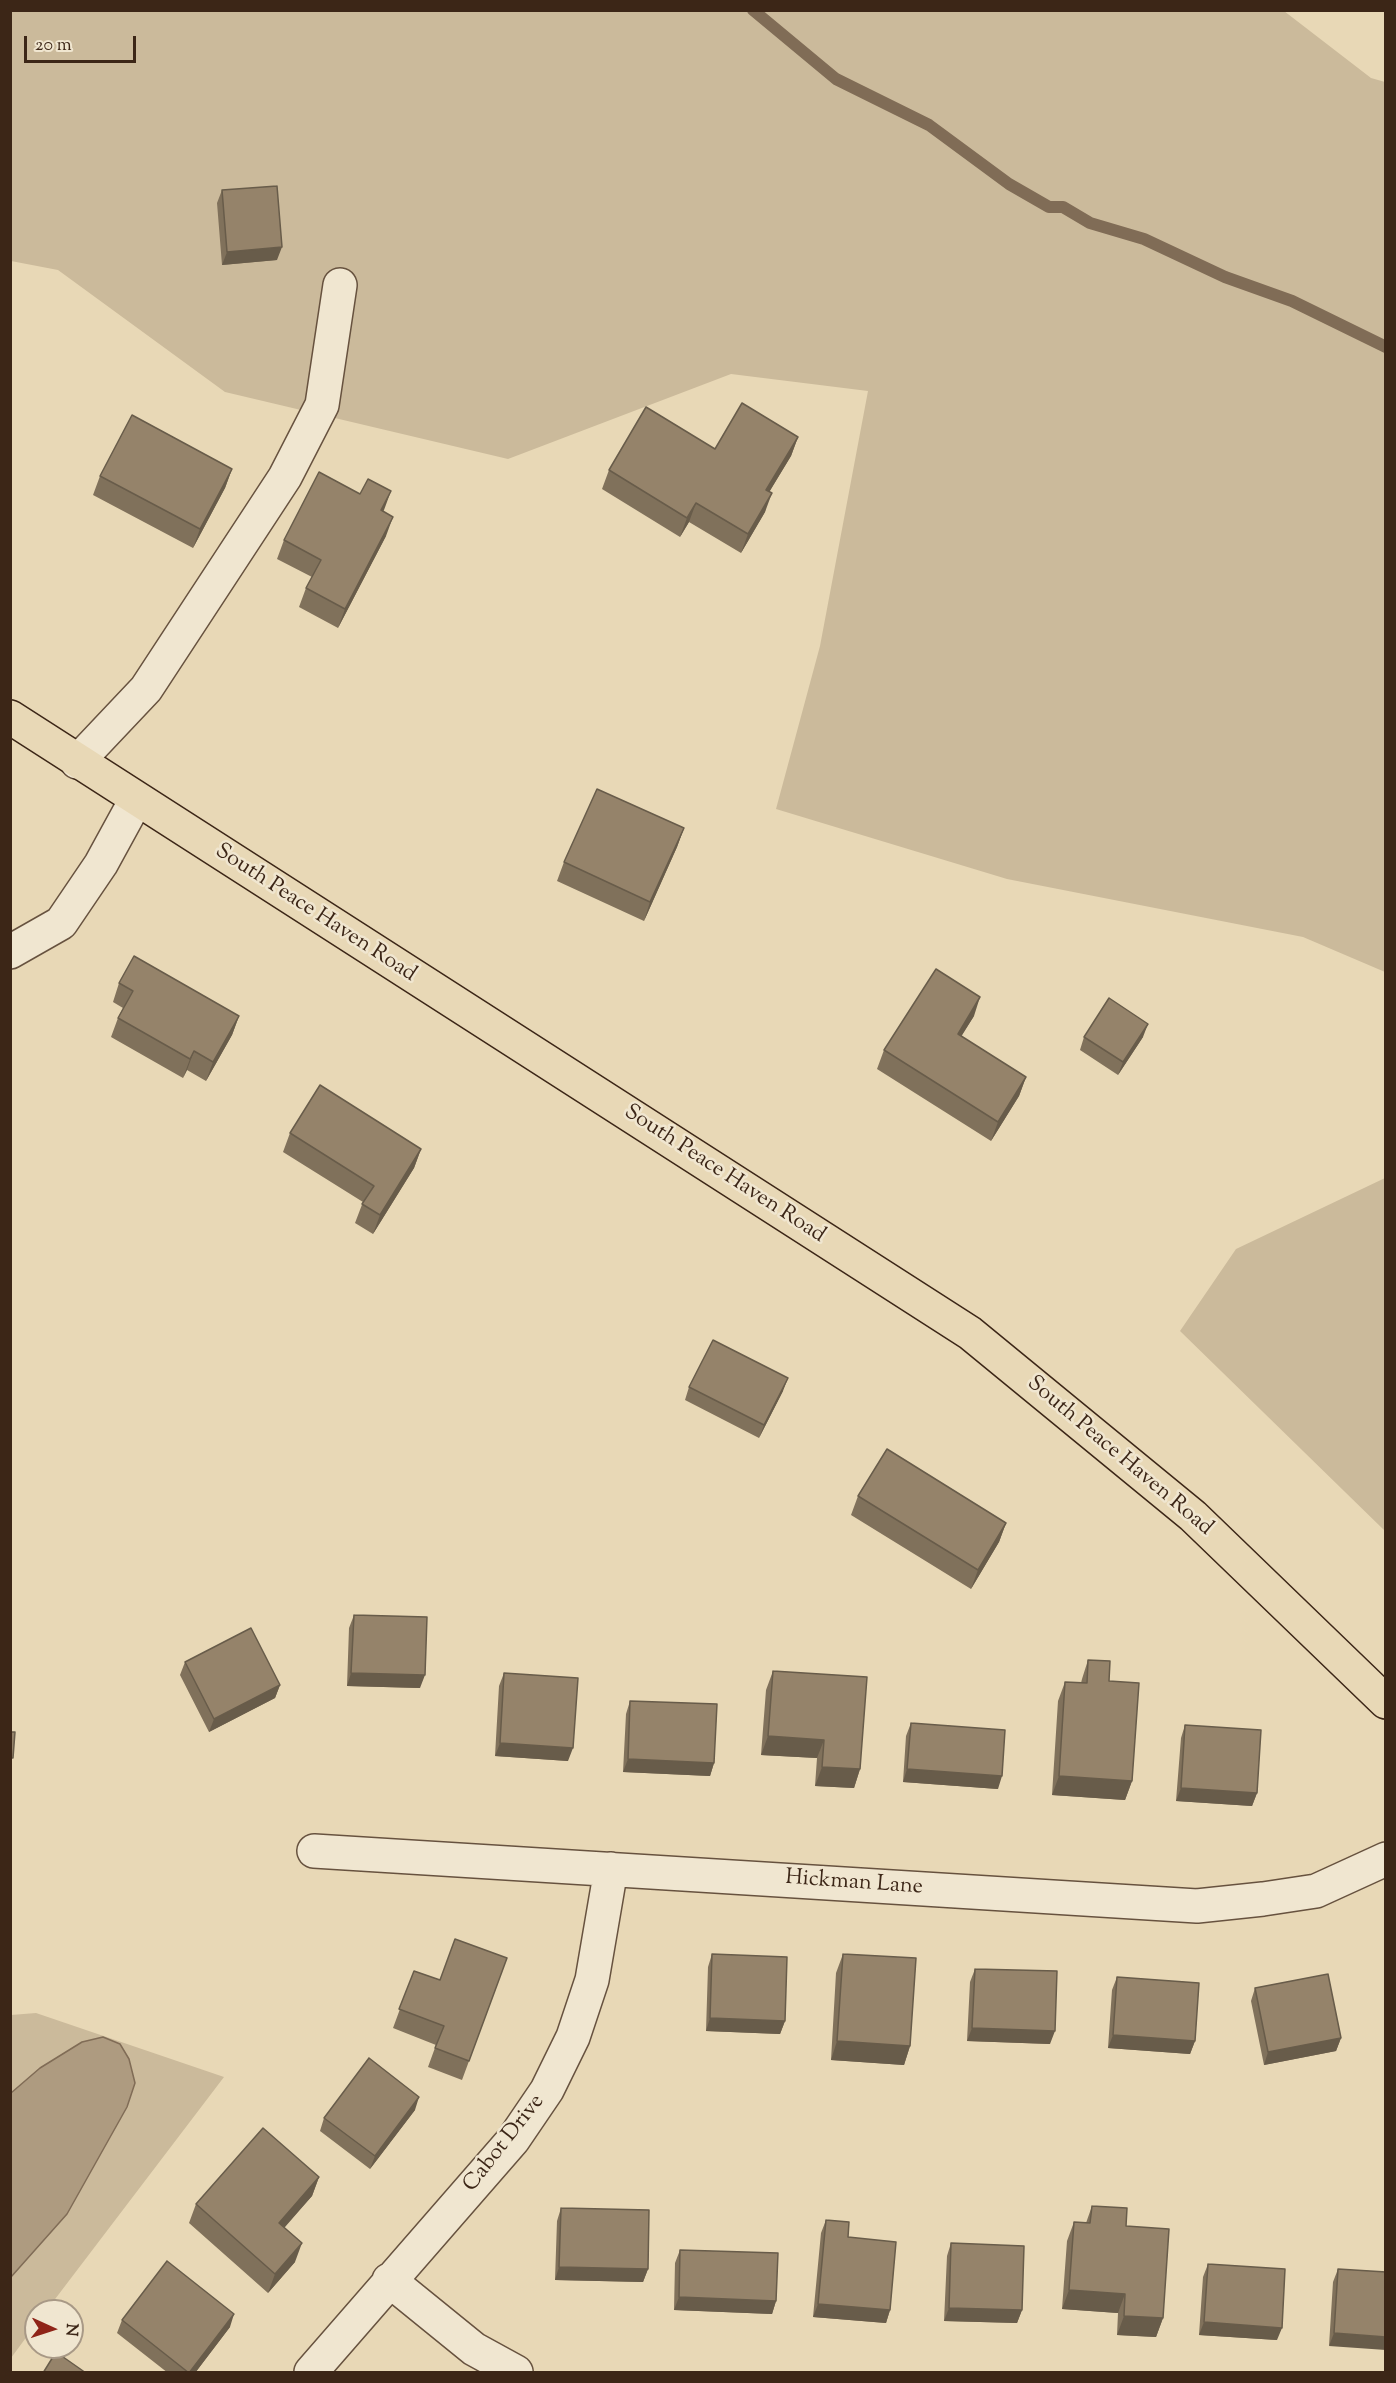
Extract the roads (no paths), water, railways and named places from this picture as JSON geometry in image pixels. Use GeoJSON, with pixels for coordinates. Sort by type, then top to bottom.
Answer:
{"type":"FeatureCollection","features":[{"type":"Feature","properties":{"kind":"main road","name":"South Peace Haven Road"},"geometry":{"type":"LineString","coordinates":[[10,717],[136,800],[970,1333],[1194,1516],[1386,1702]]}},
{"type":"Feature","properties":{"kind":"street"},"geometry":{"type":"LineString","coordinates":[[77,762],[147,689],[285,477],[322,405],[340,285]]}},
{"type":"Feature","properties":{"kind":"street"},"geometry":{"type":"LineString","coordinates":[[10,952],[61,923],[101,864],[136,800]]}},
{"type":"Feature","properties":{"kind":"street","name":"Hickman Lane"},"geometry":{"type":"LineString","coordinates":[[314,1851],[1197,1906],[1316,1891],[1386,1859]]}},
{"type":"Feature","properties":{"kind":"street","name":"Cabot Drive"},"geometry":{"type":"LineString","coordinates":[[310,2373],[513,2140],[547,2090],[573,2037],[592,1980],[611,1869]]}},
{"type":"Feature","properties":{"kind":"street"},"geometry":{"type":"LineString","coordinates":[[389,2280],[474,2349],[516,2373]]}},
{"type":"Feature","properties":{"kind":"waterway"},"geometry":{"type":"LineString","coordinates":[[753,10],[836,79],[929,125],[1009,184],[1049,207],[1063,207],[1090,223],[1144,239],[1225,277],[1292,301],[1386,347]]}}]}
